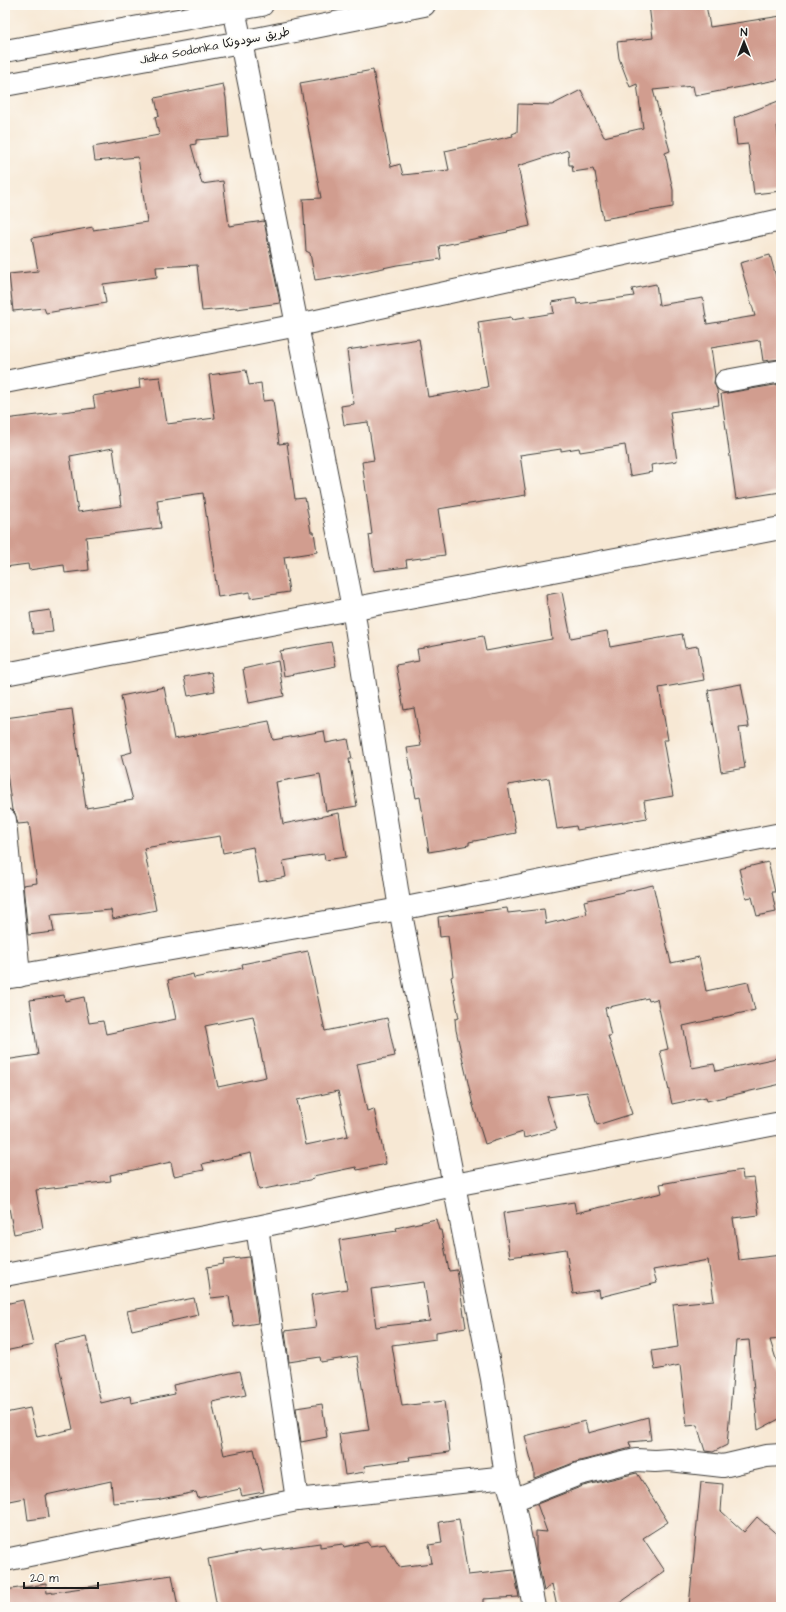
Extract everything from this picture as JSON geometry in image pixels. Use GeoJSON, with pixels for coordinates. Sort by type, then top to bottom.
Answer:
{"type":"FeatureCollection","features":[{"type":"Feature","properties":{"kind":"street"},"geometry":{"type":"LineString","coordinates":[[5,51],[233,8],[262,5]]}},
{"type":"Feature","properties":{"kind":"street","name":"Jidka Sodonka طريق سودونكا"},"geometry":{"type":"LineString","coordinates":[[5,85],[241,42],[424,5]]}},
{"type":"Feature","properties":{"kind":"street"},"geometry":{"type":"LineString","coordinates":[[233,8],[298,325],[353,608],[400,909],[492,1379],[506,1477],[513,1500],[534,1607]]}},
{"type":"Feature","properties":{"kind":"street"},"geometry":{"type":"LineString","coordinates":[[5,382],[298,325],[781,220]]}},
{"type":"Feature","properties":{"kind":"street"},"geometry":{"type":"LineString","coordinates":[[726,381],[781,371]]}},
{"type":"Feature","properties":{"kind":"street"},"geometry":{"type":"LineString","coordinates":[[5,674],[781,528]]}},
{"type":"Feature","properties":{"kind":"street"},"geometry":{"type":"LineString","coordinates":[[5,820],[12,977],[400,909],[781,834]]}},
{"type":"Feature","properties":{"kind":"street"},"geometry":{"type":"LineString","coordinates":[[5,1275],[257,1227],[454,1185],[781,1123]]}},
{"type":"Feature","properties":{"kind":"street"},"geometry":{"type":"LineString","coordinates":[[257,1227],[297,1500]]}},
{"type":"Feature","properties":{"kind":"street"},"geometry":{"type":"LineString","coordinates":[[513,1500],[579,1474],[636,1460],[670,1460],[723,1466],[766,1456],[781,1455]]}},
{"type":"Feature","properties":{"kind":"street"},"geometry":{"type":"LineString","coordinates":[[5,1560],[297,1500],[506,1477]]}},
{"type":"Feature","properties":{"kind":"building"},"geometry":{"type":"Polygon","coordinates":[[[649,5],[706,5],[710,27],[781,16],[781,79],[695,96],[693,86],[653,90],[670,151],[665,153],[673,190],[673,207],[603,219],[595,172],[593,169],[573,172],[572,165],[569,165],[568,150],[518,166],[530,226],[439,246],[441,259],[397,265],[341,277],[315,280],[310,253],[306,251],[303,199],[321,198],[300,83],[373,70],[391,167],[400,164],[403,175],[449,170],[445,151],[513,136],[512,134],[517,132],[518,104],[552,105],[581,90],[604,137],[643,128],[637,84],[630,87],[619,58],[617,42],[653,38],[649,5]]]}},
{"type":"Feature","properties":{"kind":"building"},"geometry":{"type":"Polygon","coordinates":[[[223,84],[226,98],[229,137],[196,140],[196,144],[191,145],[202,184],[223,181],[229,226],[264,221],[280,303],[237,309],[202,311],[197,265],[156,267],[157,277],[103,284],[106,303],[46,313],[44,308],[13,311],[9,274],[38,271],[32,238],[93,227],[93,230],[147,222],[138,157],[95,161],[93,147],[159,135],[155,117],[159,116],[155,98],[223,84]]]}},
{"type":"Feature","properties":{"kind":"building"},"geometry":{"type":"Polygon","coordinates":[[[781,100],[781,125],[777,125],[781,159],[781,191],[754,194],[748,144],[737,145],[734,118],[781,100]]]}},
{"type":"Feature","properties":{"kind":"building"},"geometry":{"type":"Polygon","coordinates":[[[770,255],[781,295],[781,359],[763,361],[760,340],[711,348],[715,376],[714,383],[717,390],[719,405],[670,412],[677,461],[651,465],[652,472],[630,476],[625,445],[580,452],[579,448],[520,455],[526,495],[438,509],[445,555],[406,560],[407,567],[374,571],[369,535],[372,534],[362,462],[374,460],[368,422],[344,425],[341,406],[354,404],[347,350],[419,339],[428,397],[488,387],[478,322],[511,317],[512,320],[554,313],[552,302],[576,298],[577,304],[634,296],[632,289],[656,284],[659,305],[703,298],[707,324],[755,316],[740,263],[770,255]]]}},
{"type":"Feature","properties":{"kind":"building"},"geometry":{"type":"Polygon","coordinates":[[[246,370],[249,385],[261,383],[263,401],[273,400],[279,444],[287,443],[295,499],[305,498],[311,532],[314,532],[317,552],[284,557],[289,592],[250,598],[250,592],[218,597],[203,493],[157,500],[161,528],[86,537],[89,570],[65,573],[64,565],[29,570],[28,564],[5,567],[5,526],[8,525],[5,503],[5,419],[95,408],[93,396],[140,388],[139,379],[160,377],[167,424],[215,418],[209,375],[246,370]],[[113,448],[70,456],[78,512],[121,506],[113,448]]]}},
{"type":"Feature","properties":{"kind":"building"},"geometry":{"type":"Polygon","coordinates":[[[781,384],[781,492],[736,499],[721,394],[781,384]]]}},
{"type":"Feature","properties":{"kind":"building"},"geometry":{"type":"Polygon","coordinates":[[[562,592],[571,638],[607,631],[610,647],[682,634],[685,648],[698,646],[704,680],[659,688],[668,740],[663,740],[673,796],[644,801],[647,818],[577,830],[576,826],[557,829],[549,778],[508,785],[516,833],[469,842],[469,845],[429,852],[420,797],[416,798],[407,748],[421,746],[414,708],[404,710],[396,665],[419,661],[417,649],[483,636],[486,651],[552,639],[546,595],[562,592]]]}},
{"type":"Feature","properties":{"kind":"building"},"geometry":{"type":"Polygon","coordinates":[[[50,610],[53,632],[33,634],[30,613],[50,610]]]}},
{"type":"Feature","properties":{"kind":"building"},"geometry":{"type":"Polygon","coordinates":[[[331,642],[336,666],[284,676],[280,651],[331,642]]]}},
{"type":"Feature","properties":{"kind":"building"},"geometry":{"type":"Polygon","coordinates":[[[278,661],[284,696],[249,703],[243,669],[278,661]]]}},
{"type":"Feature","properties":{"kind":"building"},"geometry":{"type":"Polygon","coordinates":[[[211,672],[215,691],[188,696],[184,677],[211,672]]]}},
{"type":"Feature","properties":{"kind":"building"},"geometry":{"type":"Polygon","coordinates":[[[741,684],[749,727],[739,728],[745,768],[721,772],[708,690],[741,684]]]}},
{"type":"Feature","properties":{"kind":"building"},"geometry":{"type":"Polygon","coordinates":[[[164,687],[174,739],[269,721],[273,740],[324,731],[326,743],[348,739],[352,759],[349,759],[357,806],[326,811],[320,774],[276,782],[283,824],[339,813],[346,857],[325,860],[324,854],[283,861],[286,877],[259,882],[253,847],[223,853],[220,836],[144,848],[156,910],[113,919],[111,910],[51,915],[54,932],[28,935],[23,885],[37,883],[29,823],[18,824],[15,813],[12,810],[5,759],[5,718],[72,709],[86,808],[133,800],[121,755],[132,752],[121,696],[164,687]]]}},
{"type":"Feature","properties":{"kind":"building"},"geometry":{"type":"Polygon","coordinates":[[[768,862],[775,892],[772,892],[776,912],[757,916],[752,897],[746,898],[739,869],[768,862]]]}},
{"type":"Feature","properties":{"kind":"building"},"geometry":{"type":"Polygon","coordinates":[[[653,885],[671,963],[699,957],[706,991],[748,982],[755,1010],[683,1026],[692,1068],[714,1064],[716,1071],[781,1057],[781,1084],[707,1101],[706,1097],[672,1104],[660,1051],[668,1049],[657,999],[649,1001],[648,998],[605,1008],[611,1036],[608,1036],[632,1114],[597,1125],[587,1092],[547,1097],[557,1129],[524,1138],[523,1132],[485,1144],[473,1105],[456,1030],[455,1019],[459,1018],[451,977],[453,976],[448,936],[440,937],[438,917],[507,908],[508,913],[544,909],[546,924],[587,914],[584,901],[653,885]]]}},
{"type":"Feature","properties":{"kind":"building"},"geometry":{"type":"Polygon","coordinates":[[[308,951],[325,1031],[387,1018],[395,1056],[357,1064],[367,1111],[374,1109],[386,1164],[357,1170],[356,1167],[313,1176],[314,1179],[259,1190],[251,1153],[202,1164],[204,1170],[174,1176],[171,1162],[110,1175],[111,1181],[36,1190],[43,1228],[14,1234],[8,1203],[5,1203],[5,1060],[38,1055],[30,1000],[64,995],[65,1001],[84,997],[89,1023],[103,1021],[106,1034],[176,1019],[168,980],[193,974],[194,978],[243,968],[242,964],[308,951]],[[253,1016],[205,1026],[218,1087],[266,1077],[253,1016]],[[338,1091],[297,1100],[306,1145],[348,1136],[338,1091]]]}},
{"type":"Feature","properties":{"kind":"building"},"geometry":{"type":"Polygon","coordinates":[[[742,1170],[743,1179],[754,1178],[759,1215],[733,1218],[739,1260],[781,1255],[781,1339],[770,1340],[781,1375],[781,1418],[758,1430],[749,1340],[736,1341],[727,1445],[713,1452],[705,1451],[697,1425],[687,1426],[680,1365],[655,1370],[652,1351],[678,1347],[673,1304],[714,1300],[708,1260],[653,1270],[657,1283],[600,1297],[599,1290],[573,1294],[566,1249],[510,1257],[503,1213],[574,1202],[576,1213],[662,1193],[660,1184],[742,1170]]]}},
{"type":"Feature","properties":{"kind":"building"},"geometry":{"type":"Polygon","coordinates":[[[436,1219],[439,1230],[441,1230],[449,1271],[457,1270],[466,1327],[436,1332],[436,1339],[392,1345],[402,1406],[444,1401],[450,1452],[409,1457],[410,1460],[364,1466],[365,1472],[345,1475],[339,1434],[369,1430],[357,1356],[321,1362],[320,1357],[289,1362],[285,1331],[316,1327],[311,1295],[347,1289],[339,1240],[397,1231],[396,1228],[436,1219]],[[424,1282],[371,1289],[376,1327],[430,1321],[424,1282]]]}},
{"type":"Feature","properties":{"kind":"building"},"geometry":{"type":"Polygon","coordinates":[[[249,1257],[258,1323],[234,1327],[229,1296],[211,1298],[207,1267],[224,1264],[223,1260],[249,1257]]]}},
{"type":"Feature","properties":{"kind":"building"},"geometry":{"type":"Polygon","coordinates":[[[194,1298],[198,1315],[132,1330],[127,1311],[194,1298]]]}},
{"type":"Feature","properties":{"kind":"building"},"geometry":{"type":"Polygon","coordinates":[[[23,1300],[33,1345],[5,1351],[5,1304],[23,1300]]]}},
{"type":"Feature","properties":{"kind":"building"},"geometry":{"type":"Polygon","coordinates":[[[86,1337],[101,1403],[130,1396],[131,1403],[175,1394],[173,1385],[240,1371],[246,1395],[212,1402],[224,1455],[254,1449],[264,1492],[242,1496],[240,1489],[198,1498],[196,1492],[156,1500],[113,1503],[111,1481],[46,1495],[49,1517],[28,1520],[25,1498],[5,1502],[5,1413],[30,1408],[37,1437],[73,1429],[54,1344],[86,1337]]]}},
{"type":"Feature","properties":{"kind":"building"},"geometry":{"type":"Polygon","coordinates":[[[322,1404],[327,1437],[301,1442],[296,1408],[322,1404]]]}},
{"type":"Feature","properties":{"kind":"building"},"geometry":{"type":"Polygon","coordinates":[[[648,1417],[651,1440],[629,1442],[631,1448],[576,1462],[534,1478],[534,1471],[525,1436],[585,1421],[588,1433],[648,1417]]]}},
{"type":"Feature","properties":{"kind":"building"},"geometry":{"type":"Polygon","coordinates":[[[637,1473],[668,1522],[643,1538],[665,1571],[614,1607],[557,1607],[552,1584],[544,1591],[536,1552],[536,1531],[547,1532],[537,1504],[583,1486],[637,1473]]]}},
{"type":"Feature","properties":{"kind":"building"},"geometry":{"type":"Polygon","coordinates":[[[701,1482],[723,1484],[721,1511],[744,1532],[757,1517],[781,1538],[781,1607],[689,1606],[701,1482]]]}},
{"type":"Feature","properties":{"kind":"building"},"geometry":{"type":"Polygon","coordinates":[[[459,1519],[468,1575],[514,1570],[519,1597],[483,1599],[483,1607],[217,1607],[208,1559],[261,1549],[262,1551],[320,1543],[320,1547],[343,1544],[344,1547],[367,1542],[370,1546],[385,1544],[399,1567],[432,1563],[429,1545],[442,1543],[439,1522],[459,1519]]]}},
{"type":"Feature","properties":{"kind":"building"},"geometry":{"type":"Polygon","coordinates":[[[172,1575],[178,1607],[5,1607],[5,1590],[46,1584],[47,1593],[172,1575]]]}}]}
